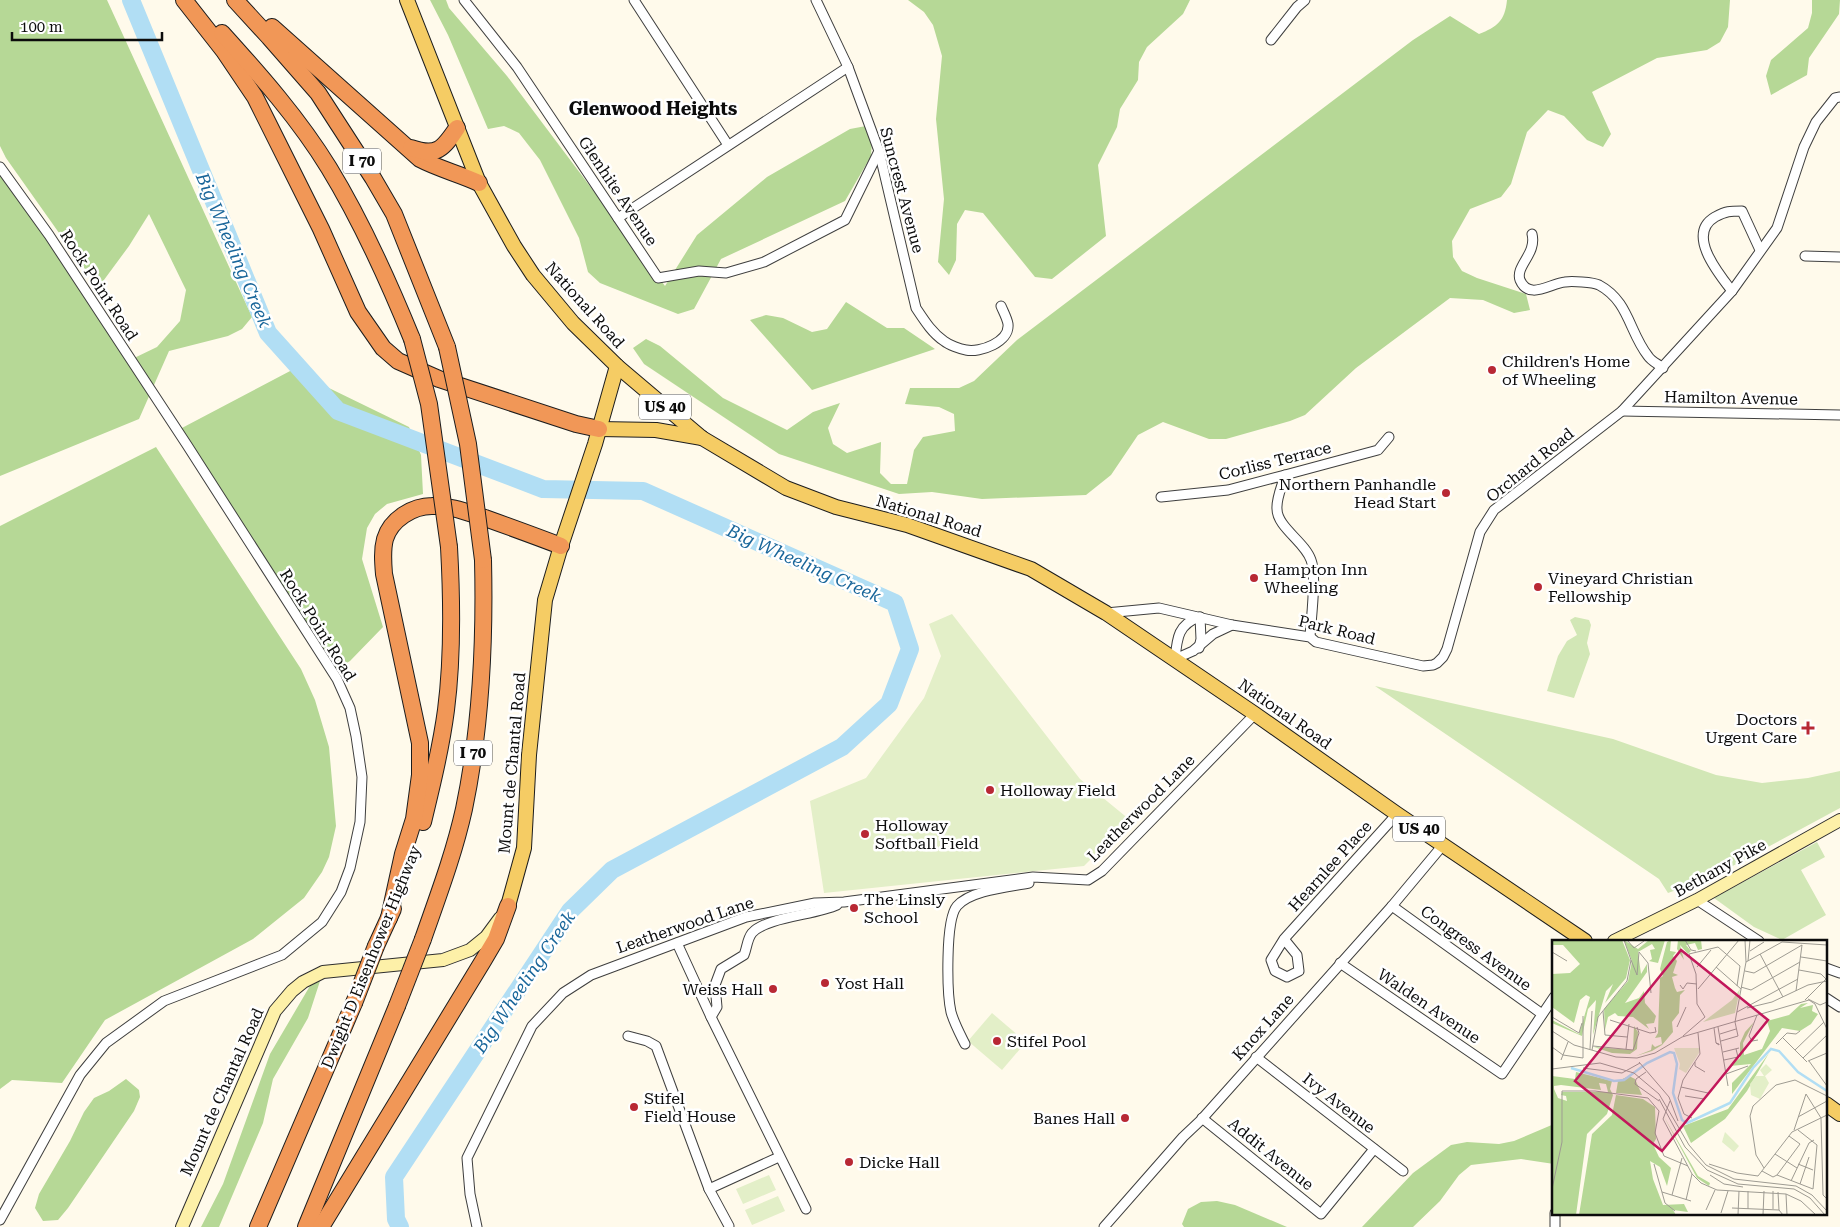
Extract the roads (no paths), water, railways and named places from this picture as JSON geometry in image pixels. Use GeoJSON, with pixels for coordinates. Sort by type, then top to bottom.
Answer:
{"type":"FeatureCollection","features":[{"type":"Feature","properties":{"kind":"highway"},"geometry":{"type":"LineString","coordinates":[[184,0],[202,16],[255,97],[321,229],[358,312],[383,348],[398,361],[439,379],[576,424],[597,437]]}},
{"type":"Feature","properties":{"kind":"highway","name":"Dwight D Eisenhower Highway"},"geometry":{"type":"LineString","coordinates":[[190,0],[202,16],[254,68],[301,128],[328,167],[360,223],[389,282],[412,339],[429,404],[449,547],[452,601],[446,709],[438,760],[420,832],[402,888],[258,1227]]}},
{"type":"Feature","properties":{"kind":"highway","name":"I 70"},"geometry":{"type":"LineString","coordinates":[[235,0],[318,94],[373,178],[394,214],[447,347],[468,444],[483,560],[485,618],[480,696],[464,809],[450,864],[397,1006],[306,1227]]}},
{"type":"Feature","properties":{"kind":"highway"},"geometry":{"type":"LineString","coordinates":[[242,0],[420,159],[479,183]]}},
{"type":"Feature","properties":{"kind":"highway"},"geometry":{"type":"LineString","coordinates":[[403,145],[423,152],[434,153],[446,144],[457,128]]}},
{"type":"Feature","properties":{"kind":"highway"},"geometry":{"type":"LineString","coordinates":[[389,918],[403,854],[414,819],[420,775],[418,733],[384,574],[385,539],[389,530],[406,513],[420,507],[434,506],[464,511],[561,546]]}},
{"type":"Feature","properties":{"kind":"highway"},"geometry":{"type":"LineString","coordinates":[[322,1227],[484,962],[496,939],[508,906]]}},
{"type":"Feature","properties":{"kind":"main road","name":"National Road"},"geometry":{"type":"LineString","coordinates":[[407,0],[479,183],[514,246],[533,275],[573,323],[617,366],[702,438],[786,488],[836,507],[907,525],[1031,569],[1106,613],[1584,940]]}},
{"type":"Feature","properties":{"kind":"main road","name":"Mount de Chantal Road"},"geometry":{"type":"LineString","coordinates":[[508,906],[524,848],[529,755],[545,600],[597,437],[617,366]]}},
{"type":"Feature","properties":{"kind":"main road"},"geometry":{"type":"LineString","coordinates":[[597,437],[656,430],[702,438]]}},
{"type":"Feature","properties":{"kind":"main road"},"geometry":{"type":"LineString","coordinates":[[1828,1105],[1840,1114]]}},
{"type":"Feature","properties":{"kind":"street","name":"Glenhite Avenue"},"geometry":{"type":"LineString","coordinates":[[464,0],[517,67],[658,278],[699,271],[726,273],[764,262],[845,220],[880,151]]}},
{"type":"Feature","properties":{"kind":"street"},"geometry":{"type":"LineString","coordinates":[[634,0],[728,145]]}},
{"type":"Feature","properties":{"kind":"street","name":"Suncrest Avenue"},"geometry":{"type":"LineString","coordinates":[[816,0],[848,67],[880,151],[916,308],[929,327],[944,341],[967,350],[982,349],[993,345],[1007,333],[1008,325],[1001,306]]}},
{"type":"Feature","properties":{"kind":"street"},"geometry":{"type":"LineString","coordinates":[[1291,0],[1298,7]]}},
{"type":"Feature","properties":{"kind":"street"},"geometry":{"type":"LineString","coordinates":[[1271,40],[1305,0]]}},
{"type":"Feature","properties":{"kind":"street"},"geometry":{"type":"LineString","coordinates":[[618,218],[848,67]]}},
{"type":"Feature","properties":{"kind":"street","name":"Orchard Road"},"geometry":{"type":"LineString","coordinates":[[1434,666],[1443,657],[1447,648],[1480,532],[1494,510],[1622,411],[1732,291],[1777,228],[1804,147],[1816,122],[1838,98]]}},
{"type":"Feature","properties":{"kind":"street","name":"Rock Point Road"},"geometry":{"type":"LineString","coordinates":[[0,168],[48,235],[187,444],[337,678],[350,708],[362,777],[360,822],[350,868],[341,892],[322,922],[282,955],[164,1001],[106,1043],[80,1075],[0,1220]]}},
{"type":"Feature","properties":{"kind":"street"},"geometry":{"type":"LineString","coordinates":[[1732,291],[1716,271],[1704,245],[1702,232],[1709,221],[1726,211],[1742,211],[1760,250]]}},
{"type":"Feature","properties":{"kind":"street"},"geometry":{"type":"LineString","coordinates":[[1532,234],[1534,242],[1532,251],[1520,271],[1520,279],[1525,286],[1532,290],[1543,290],[1564,282],[1597,284],[1621,304],[1648,358],[1663,368]]}},
{"type":"Feature","properties":{"kind":"street"},"geometry":{"type":"LineString","coordinates":[[1805,256],[1840,257]]}},
{"type":"Feature","properties":{"kind":"street","name":"Hamilton Avenue"},"geometry":{"type":"LineString","coordinates":[[1622,411],[1840,415]]}},
{"type":"Feature","properties":{"kind":"street","name":"Corliss Terrace"},"geometry":{"type":"LineString","coordinates":[[1162,497],[1228,490],[1285,476],[1378,450],[1390,437]]}},
{"type":"Feature","properties":{"kind":"street"},"geometry":{"type":"LineString","coordinates":[[1285,476],[1276,507],[1277,516],[1304,547],[1312,561],[1313,587],[1310,637]]}},
{"type":"Feature","properties":{"kind":"street","name":"Park Road"},"geometry":{"type":"LineString","coordinates":[[1106,613],[1159,608],[1232,624],[1310,637],[1316,642],[1415,665],[1434,666]]}},
{"type":"Feature","properties":{"kind":"street"},"geometry":{"type":"LineString","coordinates":[[1198,648],[1201,639],[1200,617],[1188,622],[1178,634],[1174,659],[1198,648],[1213,634],[1232,624]]}},
{"type":"Feature","properties":{"kind":"street","name":"Leatherwood Lane"},"geometry":{"type":"LineString","coordinates":[[478,1227],[470,1194],[466,1158],[532,1026],[563,993],[591,975],[746,917],[815,903],[844,902],[1033,877],[1088,880],[1102,872],[1254,714]]}},
{"type":"Feature","properties":{"kind":"street","name":"Hearnlee Place"},"geometry":{"type":"LineString","coordinates":[[1284,939],[1397,814]]}},
{"type":"Feature","properties":{"kind":"street","name":"Bethany Pike"},"geometry":{"type":"LineString","coordinates":[[1616,940],[1697,900],[1840,820]]}},
{"type":"Feature","properties":{"kind":"street","name":"Knox Lane"},"geometry":{"type":"LineString","coordinates":[[1104,1227],[1392,906],[1443,845]]}},
{"type":"Feature","properties":{"kind":"street"},"geometry":{"type":"LineString","coordinates":[[965,1044],[952,1014],[948,998],[950,922],[957,907],[973,895],[1051,878]]}},
{"type":"Feature","properties":{"kind":"street"},"geometry":{"type":"LineString","coordinates":[[1697,900],[1757,940]]}},
{"type":"Feature","properties":{"kind":"street"},"geometry":{"type":"LineString","coordinates":[[711,1017],[718,1007],[715,985],[721,969],[744,955],[748,940],[755,930],[770,924],[832,908],[844,902]]}},
{"type":"Feature","properties":{"kind":"street","name":"Mount de Chantal Road"},"geometry":{"type":"LineString","coordinates":[[182,1227],[275,1011],[292,991],[303,982],[323,972],[443,960],[470,950],[486,938],[508,906]]}},
{"type":"Feature","properties":{"kind":"street","name":"Congress Avenue"},"geometry":{"type":"LineString","coordinates":[[1392,906],[1542,1014]]}},
{"type":"Feature","properties":{"kind":"street"},"geometry":{"type":"LineString","coordinates":[[677,943],[711,1017],[806,1209]]}},
{"type":"Feature","properties":{"kind":"street","name":"Walden Avenue"},"geometry":{"type":"LineString","coordinates":[[1340,964],[1502,1074],[1542,1014]]}},
{"type":"Feature","properties":{"kind":"street"},"geometry":{"type":"LineString","coordinates":[[1828,969],[1840,973]]}},
{"type":"Feature","properties":{"kind":"street"},"geometry":{"type":"LineString","coordinates":[[1828,999],[1840,1007]]}},
{"type":"Feature","properties":{"kind":"street"},"geometry":{"type":"LineString","coordinates":[[1542,1014],[1552,1000]]}},
{"type":"Feature","properties":{"kind":"street"},"geometry":{"type":"LineString","coordinates":[[628,1036],[647,1041],[656,1046],[709,1189],[729,1226]]}},
{"type":"Feature","properties":{"kind":"street","name":"Ivy Avenue"},"geometry":{"type":"LineString","coordinates":[[1256,1057],[1403,1171]]}},
{"type":"Feature","properties":{"kind":"street","name":"Addit Avenue"},"geometry":{"type":"LineString","coordinates":[[1202,1118],[1321,1214],[1374,1149]]}},
{"type":"Feature","properties":{"kind":"street"},"geometry":{"type":"LineString","coordinates":[[709,1189],[779,1157]]}},
{"type":"Feature","properties":{"kind":"street"},"geometry":{"type":"LineString","coordinates":[[1555,1214],[1555,1227]]}},
{"type":"Feature","properties":{"kind":"waterway","name":"Big Wheeling Creek"},"geometry":{"type":"LineString","coordinates":[[131,0],[268,333],[338,411],[543,489],[643,491],[895,603],[910,649],[889,704],[842,747],[612,870],[570,911],[394,1177],[396,1219],[400,1227]]}},
{"type":"Feature","properties":{"kind":"place","name":"Children's Home of Wheeling"},"geometry":{"type":"Point","coordinates":[1492,370]}},
{"type":"Feature","properties":{"kind":"place","name":"Northern Panhandle Head Start"},"geometry":{"type":"Point","coordinates":[1446,493]}},
{"type":"Feature","properties":{"kind":"place","name":"Hampton Inn Wheeling"},"geometry":{"type":"Point","coordinates":[1254,578]}},
{"type":"Feature","properties":{"kind":"place","name":"Vineyard Christian Fellowship"},"geometry":{"type":"Point","coordinates":[1538,587]}},
{"type":"Feature","properties":{"kind":"place","name":"Doctors Urgent Care"},"geometry":{"type":"Point","coordinates":[1808,728]}},
{"type":"Feature","properties":{"kind":"place","name":"Holloway Field"},"geometry":{"type":"Point","coordinates":[990,790]}},
{"type":"Feature","properties":{"kind":"place","name":"Holloway Softball Field"},"geometry":{"type":"Point","coordinates":[865,834]}},
{"type":"Feature","properties":{"kind":"place","name":"The Linsly School"},"geometry":{"type":"Point","coordinates":[854,908]}},
{"type":"Feature","properties":{"kind":"place","name":"Yost Hall"},"geometry":{"type":"Point","coordinates":[825,983]}},
{"type":"Feature","properties":{"kind":"place","name":"Weiss Hall"},"geometry":{"type":"Point","coordinates":[773,989]}},
{"type":"Feature","properties":{"kind":"place","name":"Stifel Pool"},"geometry":{"type":"Point","coordinates":[997,1041]}},
{"type":"Feature","properties":{"kind":"place","name":"Stifel Field House"},"geometry":{"type":"Point","coordinates":[634,1107]}},
{"type":"Feature","properties":{"kind":"place","name":"Banes Hall"},"geometry":{"type":"Point","coordinates":[1125,1118]}},
{"type":"Feature","properties":{"kind":"place","name":"Dicke Hall"},"geometry":{"type":"Point","coordinates":[849,1162]}},
{"type":"Feature","properties":{"kind":"district","name":"Glenwood Heights"},"geometry":{"type":"Point","coordinates":[653,108]}}]}
